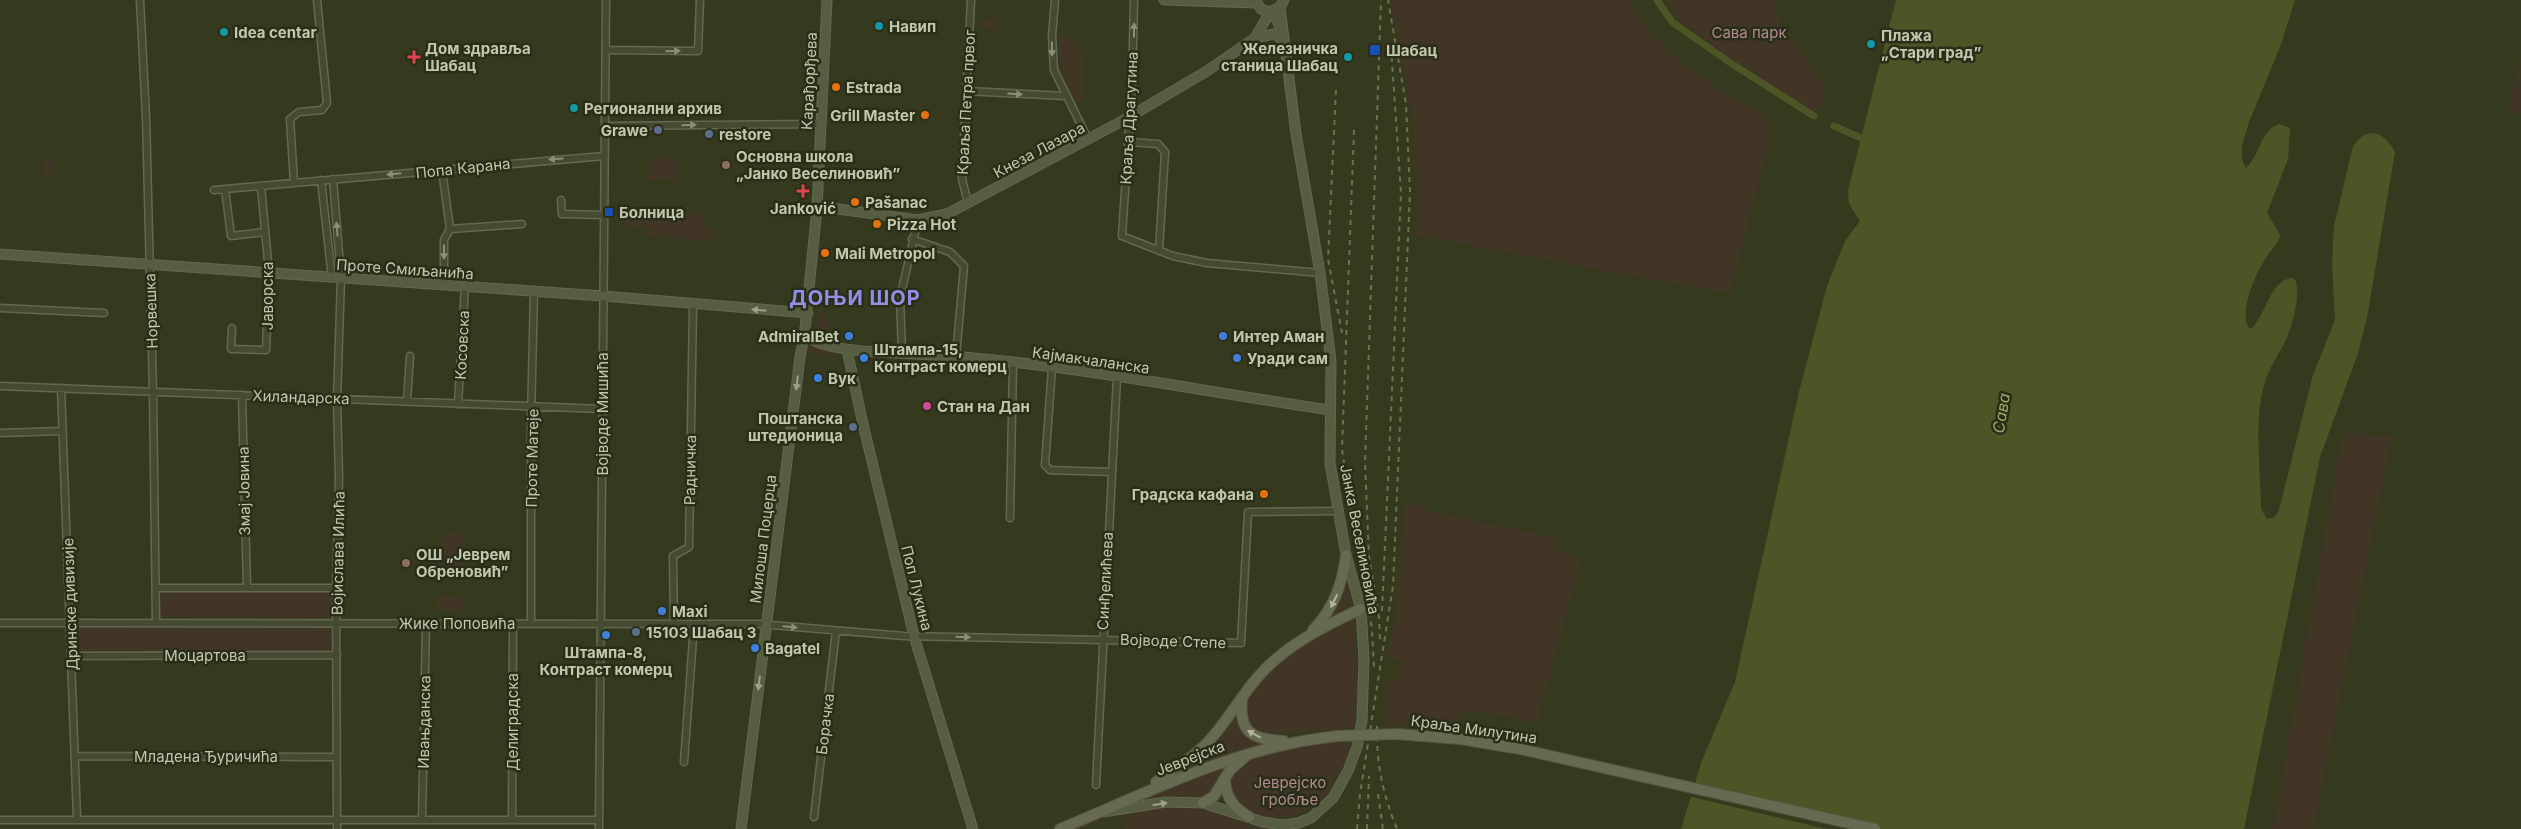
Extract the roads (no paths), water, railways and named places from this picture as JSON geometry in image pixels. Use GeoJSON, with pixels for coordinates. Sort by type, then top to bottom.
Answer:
{"type":"FeatureCollection","features":[{"type":"Feature","properties":{"kind":"main road"},"geometry":{"type":"LineString","coordinates":[[1151,789],[1158,780],[1179,767],[1207,744],[1258,677],[1278,658],[1304,638],[1325,617],[1334,602],[1344,576],[1346,555]]}},
{"type":"Feature","properties":{"kind":"main road"},"geometry":{"type":"LineString","coordinates":[[1304,638],[1361,609]]}},
{"type":"Feature","properties":{"kind":"main road"},"geometry":{"type":"LineString","coordinates":[[1242,696],[1241,714],[1248,732],[1259,738],[1297,741]]}},
{"type":"Feature","properties":{"kind":"main road","name":"Краља Милутина"},"geometry":{"type":"LineString","coordinates":[[1338,736],[1396,734],[1491,743],[1875,829]]}},
{"type":"Feature","properties":{"kind":"main road","name":"Јеврејска"},"geometry":{"type":"LineString","coordinates":[[1060,829],[1151,789],[1219,762],[1297,741],[1338,736]]}},
{"type":"Feature","properties":{"kind":"main road"},"geometry":{"type":"LineString","coordinates":[[1203,803],[1214,796],[1230,770],[1253,752]]}},
{"type":"Feature","properties":{"kind":"main road"},"geometry":{"type":"LineString","coordinates":[[1225,779],[1228,798],[1235,807],[1249,817]]}},
{"type":"Feature","properties":{"kind":"street","name":"Норвешка"},"geometry":{"type":"LineString","coordinates":[[140,0],[153,392],[156,623]]}},
{"type":"Feature","properties":{"kind":"street"},"geometry":{"type":"LineString","coordinates":[[294,183],[290,119],[299,112],[322,110],[327,103],[317,0]]}},
{"type":"Feature","properties":{"kind":"street","name":"Војводе Мишића"},"geometry":{"type":"LineString","coordinates":[[599,829],[606,0]]}},
{"type":"Feature","properties":{"kind":"street"},"geometry":{"type":"LineString","coordinates":[[607,50],[698,50],[700,0]]}},
{"type":"Feature","properties":{"kind":"street","name":"Карађорђева"},"geometry":{"type":"LineString","coordinates":[[808,314],[817,206],[827,0]]}},
{"type":"Feature","properties":{"kind":"street","name":"Краља Петра првог"},"geometry":{"type":"LineString","coordinates":[[968,203],[962,178],[971,0]]}},
{"type":"Feature","properties":{"kind":"street"},"geometry":{"type":"LineString","coordinates":[[1055,0],[1053,61],[1057,79],[1088,139]]}},
{"type":"Feature","properties":{"kind":"street","name":"Краља Драгутина"},"geometry":{"type":"LineString","coordinates":[[1134,0],[1130,117],[1122,236],[1159,251]]}},
{"type":"Feature","properties":{"kind":"street"},"geometry":{"type":"LineString","coordinates":[[1164,0],[1232,1],[1257,3],[1277,8]]}},
{"type":"Feature","properties":{"kind":"street"},"geometry":{"type":"LineString","coordinates":[[1257,3],[1255,38],[1272,33],[1277,34],[1286,50]]}},
{"type":"Feature","properties":{"kind":"street","name":"Кнеза Лазара"},"geometry":{"type":"LineString","coordinates":[[817,206],[918,220],[942,215],[1130,117],[1207,71],[1255,38],[1277,8]]}},
{"type":"Feature","properties":{"kind":"street","name":"Јанка Веселиновића"},"geometry":{"type":"LineString","coordinates":[[1100,812],[1118,811],[1166,802],[1203,803],[1282,825],[1298,823],[1311,818],[1322,810],[1339,789],[1357,747],[1362,720],[1364,659],[1361,609],[1346,555],[1330,463],[1331,362],[1320,273],[1306,196],[1286,50],[1277,8]]}},
{"type":"Feature","properties":{"kind":"street"},"geometry":{"type":"LineString","coordinates":[[966,91],[1065,96]]}},
{"type":"Feature","properties":{"kind":"street"},"geometry":{"type":"LineString","coordinates":[[605,126],[821,124]]}},
{"type":"Feature","properties":{"kind":"street"},"geometry":{"type":"LineString","coordinates":[[1128,142],[1158,144],[1165,152],[1159,251],[1207,263],[1320,273]]}},
{"type":"Feature","properties":{"kind":"street","name":"Попа Карана"},"geometry":{"type":"LineString","coordinates":[[214,190],[604,156]]}},
{"type":"Feature","properties":{"kind":"street"},"geometry":{"type":"LineString","coordinates":[[442,170],[450,229],[444,240],[444,285]]}},
{"type":"Feature","properties":{"kind":"street","name":"Војислава Илића"},"geometry":{"type":"LineString","coordinates":[[333,179],[341,278],[337,400],[339,478],[336,588],[336,829]]}},
{"type":"Feature","properties":{"kind":"street"},"geometry":{"type":"LineString","coordinates":[[321,180],[332,278]]}},
{"type":"Feature","properties":{"kind":"street","name":"Јаворска"},"geometry":{"type":"LineString","coordinates":[[232,328],[231,349],[266,350],[269,272],[261,187]]}},
{"type":"Feature","properties":{"kind":"street"},"geometry":{"type":"LineString","coordinates":[[225,189],[231,236],[265,232]]}},
{"type":"Feature","properties":{"kind":"street"},"geometry":{"type":"LineString","coordinates":[[561,200],[561,213],[564,215],[604,215]]}},
{"type":"Feature","properties":{"kind":"street"},"geometry":{"type":"LineString","coordinates":[[902,353],[900,298],[918,220]]}},
{"type":"Feature","properties":{"kind":"street"},"geometry":{"type":"LineString","coordinates":[[450,229],[522,224]]}},
{"type":"Feature","properties":{"kind":"street"},"geometry":{"type":"LineString","coordinates":[[912,240],[950,252],[964,266],[956,356]]}},
{"type":"Feature","properties":{"kind":"street","name":"Проте Смиљанића"},"geometry":{"type":"LineString","coordinates":[[0,254],[603,296],[808,314]]}},
{"type":"Feature","properties":{"kind":"street","name":"Косовска"},"geometry":{"type":"LineString","coordinates":[[458,404],[465,286]]}},
{"type":"Feature","properties":{"kind":"street","name":"Проте Матеје"},"geometry":{"type":"LineString","coordinates":[[531,623],[534,292]]}},
{"type":"Feature","properties":{"kind":"street","name":"Радничка"},"geometry":{"type":"LineString","coordinates":[[674,625],[673,556],[689,548],[693,305]]}},
{"type":"Feature","properties":{"kind":"street"},"geometry":{"type":"LineString","coordinates":[[0,308],[104,313]]}},
{"type":"Feature","properties":{"kind":"street","name":"Милоша Поцерца"},"geometry":{"type":"LineString","coordinates":[[741,829],[800,357],[803,342],[807,336],[808,314]]}},
{"type":"Feature","properties":{"kind":"street","name":"Кајмакчаланска"},"geometry":{"type":"LineString","coordinates":[[807,336],[812,340],[847,350],[956,356],[1013,363],[1330,410]]}},
{"type":"Feature","properties":{"kind":"street","name":"Поп Лукина"},"geometry":{"type":"LineString","coordinates":[[847,350],[862,424],[914,636],[973,829]]}},
{"type":"Feature","properties":{"kind":"street"},"geometry":{"type":"LineString","coordinates":[[407,402],[410,356]]}},
{"type":"Feature","properties":{"kind":"street"},"geometry":{"type":"LineString","coordinates":[[1010,518],[1013,363]]}},
{"type":"Feature","properties":{"kind":"street"},"geometry":{"type":"LineString","coordinates":[[1052,368],[1044,465],[1050,470],[1111,472]]}},
{"type":"Feature","properties":{"kind":"street","name":"Синђелићева"},"geometry":{"type":"LineString","coordinates":[[1096,785],[1102,639],[1117,378]]}},
{"type":"Feature","properties":{"kind":"street","name":"Хиландарска"},"geometry":{"type":"LineString","coordinates":[[0,386],[337,400],[370,399],[458,404],[602,408]]}},
{"type":"Feature","properties":{"kind":"street","name":"Дринске дивизије"},"geometry":{"type":"LineString","coordinates":[[61,388],[77,819]]}},
{"type":"Feature","properties":{"kind":"street","name":"Змај Јовина"},"geometry":{"type":"LineString","coordinates":[[242,395],[246,588]]}},
{"type":"Feature","properties":{"kind":"street"},"geometry":{"type":"LineString","coordinates":[[0,433],[62,431]]}},
{"type":"Feature","properties":{"kind":"street","name":"Војводе Степе"},"geometry":{"type":"LineString","coordinates":[[914,636],[1241,643],[1248,512],[1337,511]]}},
{"type":"Feature","properties":{"kind":"street"},"geometry":{"type":"LineString","coordinates":[[157,588],[336,588]]}},
{"type":"Feature","properties":{"kind":"street","name":"Жике Поповића"},"geometry":{"type":"LineString","coordinates":[[0,623],[602,623],[766,625],[914,636]]}},
{"type":"Feature","properties":{"kind":"street","name":"Делиградска"},"geometry":{"type":"LineString","coordinates":[[512,820],[513,623]]}},
{"type":"Feature","properties":{"kind":"street","name":"Ивањданска"},"geometry":{"type":"LineString","coordinates":[[422,820],[426,624]]}},
{"type":"Feature","properties":{"kind":"street"},"geometry":{"type":"LineString","coordinates":[[684,762],[694,625]]}},
{"type":"Feature","properties":{"kind":"street","name":"Борачка"},"geometry":{"type":"LineString","coordinates":[[814,818],[836,631]]}},
{"type":"Feature","properties":{"kind":"street","name":"Моцартова"},"geometry":{"type":"LineString","coordinates":[[72,656],[337,655]]}},
{"type":"Feature","properties":{"kind":"street","name":"Младена Ђуричића"},"geometry":{"type":"LineString","coordinates":[[74,756],[337,757]]}},
{"type":"Feature","properties":{"kind":"street"},"geometry":{"type":"LineString","coordinates":[[0,820],[599,820]]}},
{"type":"Feature","properties":{"kind":"water","name":"Сава"},"geometry":{"type":"Polygon","coordinates":[[[1896,0],[2295,0],[2280,47],[2249,122],[2242,145],[2242,160],[2246,168],[2273,127],[2279,124],[2290,128],[2288,159],[2267,213],[2280,235],[2278,242],[2262,264],[2253,282],[2246,313],[2246,321],[2249,328],[2252,328],[2279,284],[2293,278],[2296,281],[2296,305],[2290,330],[2267,377],[2261,397],[2259,413],[2258,446],[2261,509],[2267,519],[2275,517],[2279,510],[2313,375],[2335,320],[2332,264],[2334,226],[2353,146],[2364,136],[2375,134],[2385,139],[2395,152],[2367,318],[2357,356],[2320,457],[2244,829],[1681,829],[1701,763],[1735,682],[1799,392],[1827,286],[1845,241],[1860,221],[1849,204],[1848,190],[1896,0]]]}},
{"type":"Feature","properties":{"kind":"waterway"},"geometry":{"type":"LineString","coordinates":[[1657,0],[1672,22],[1732,64],[1814,116]]}},
{"type":"Feature","properties":{"kind":"waterway"},"geometry":{"type":"LineString","coordinates":[[1834,126],[1870,142]]}},
{"type":"Feature","properties":{"kind":"railway"},"geometry":{"type":"LineString","coordinates":[[1380,639],[1379,617],[1369,557],[1365,462],[1381,0]]}},
{"type":"Feature","properties":{"kind":"railway"},"geometry":{"type":"LineString","coordinates":[[1357,829],[1360,794],[1393,586],[1410,192],[1406,104],[1388,0]]}},
{"type":"Feature","properties":{"kind":"railway"},"geometry":{"type":"LineString","coordinates":[[1382,611],[1401,193],[1391,47]]}},
{"type":"Feature","properties":{"kind":"railway"},"geometry":{"type":"LineString","coordinates":[[1336,90],[1328,259],[1342,333]]}},
{"type":"Feature","properties":{"kind":"railway"},"geometry":{"type":"LineString","coordinates":[[1354,130],[1342,449],[1352,519],[1364,562]]}},
{"type":"Feature","properties":{"kind":"railway"},"geometry":{"type":"LineString","coordinates":[[1366,592],[1372,629],[1374,669]]}},
{"type":"Feature","properties":{"kind":"railway"},"geometry":{"type":"LineString","coordinates":[[1377,726],[1381,779],[1397,829]]}},
{"type":"Feature","properties":{"kind":"railway"},"geometry":{"type":"LineString","coordinates":[[1367,829],[1369,776]]}},
{"type":"Feature","properties":{"kind":"railway"},"geometry":{"type":"LineString","coordinates":[[1378,794],[1383,829]]}},
{"type":"Feature","properties":{"kind":"place","name":"Навип"},"geometry":{"type":"Point","coordinates":[879,26]}},
{"type":"Feature","properties":{"kind":"place","name":"Idea centar"},"geometry":{"type":"Point","coordinates":[224,32]}},
{"type":"Feature","properties":{"kind":"place","name":"Плажа „Стари град”"},"geometry":{"type":"Point","coordinates":[1871,44]}},
{"type":"Feature","properties":{"kind":"place","name":"Шабац"},"geometry":{"type":"Point","coordinates":[1375,50]}},
{"type":"Feature","properties":{"kind":"place","name":"Дом здравља Шабац"},"geometry":{"type":"Point","coordinates":[414,57]}},
{"type":"Feature","properties":{"kind":"place","name":"Железничка станица Шабац"},"geometry":{"type":"Point","coordinates":[1348,57]}},
{"type":"Feature","properties":{"kind":"place","name":"Estrada"},"geometry":{"type":"Point","coordinates":[836,87]}},
{"type":"Feature","properties":{"kind":"place","name":"Регионални архив"},"geometry":{"type":"Point","coordinates":[574,108]}},
{"type":"Feature","properties":{"kind":"place","name":"Grill Master"},"geometry":{"type":"Point","coordinates":[925,115]}},
{"type":"Feature","properties":{"kind":"place","name":"Grawe"},"geometry":{"type":"Point","coordinates":[658,130]}},
{"type":"Feature","properties":{"kind":"place","name":"restore"},"geometry":{"type":"Point","coordinates":[709,134]}},
{"type":"Feature","properties":{"kind":"place","name":"Основна школа „Јанко Веселиновић”"},"geometry":{"type":"Point","coordinates":[726,165]}},
{"type":"Feature","properties":{"kind":"place","name":"Janković"},"geometry":{"type":"Point","coordinates":[803,191]}},
{"type":"Feature","properties":{"kind":"place","name":"Pašanac"},"geometry":{"type":"Point","coordinates":[855,202]}},
{"type":"Feature","properties":{"kind":"place","name":"Болница"},"geometry":{"type":"Point","coordinates":[609,212]}},
{"type":"Feature","properties":{"kind":"place","name":"Pizza Hot"},"geometry":{"type":"Point","coordinates":[877,224]}},
{"type":"Feature","properties":{"kind":"place","name":"Mali Metropol"},"geometry":{"type":"Point","coordinates":[825,253]}},
{"type":"Feature","properties":{"kind":"place","name":"AdmiralBet"},"geometry":{"type":"Point","coordinates":[849,336]}},
{"type":"Feature","properties":{"kind":"place","name":"Интер Аман"},"geometry":{"type":"Point","coordinates":[1223,336]}},
{"type":"Feature","properties":{"kind":"place","name":"Штампа-15, Контраст комерц"},"geometry":{"type":"Point","coordinates":[864,358]}},
{"type":"Feature","properties":{"kind":"place","name":"Уради сам"},"geometry":{"type":"Point","coordinates":[1237,358]}},
{"type":"Feature","properties":{"kind":"place","name":"Вук"},"geometry":{"type":"Point","coordinates":[818,378]}},
{"type":"Feature","properties":{"kind":"place","name":"Стан на Дан"},"geometry":{"type":"Point","coordinates":[927,406]}},
{"type":"Feature","properties":{"kind":"place","name":"Поштанска штедионица"},"geometry":{"type":"Point","coordinates":[853,427]}},
{"type":"Feature","properties":{"kind":"place","name":"Градска кафана"},"geometry":{"type":"Point","coordinates":[1264,494]}},
{"type":"Feature","properties":{"kind":"place","name":"ОШ „Јеврем Обреновић”"},"geometry":{"type":"Point","coordinates":[406,563]}},
{"type":"Feature","properties":{"kind":"place","name":"Maxi"},"geometry":{"type":"Point","coordinates":[662,611]}},
{"type":"Feature","properties":{"kind":"place","name":"15103 Шабац 3"},"geometry":{"type":"Point","coordinates":[636,632]}},
{"type":"Feature","properties":{"kind":"place","name":"Штампа-8, Контраст комерц"},"geometry":{"type":"Point","coordinates":[606,635]}},
{"type":"Feature","properties":{"kind":"place","name":"Bagatel"},"geometry":{"type":"Point","coordinates":[755,648]}},
{"type":"Feature","properties":{"kind":"district","name":"ДОЊИ ШОР"},"geometry":{"type":"Point","coordinates":[855,298]}},
{"type":"Feature","properties":{"kind":"park label","name":"Сава парк"},"geometry":{"type":"Point","coordinates":[1749,32]}},
{"type":"Feature","properties":{"kind":"park label","name":"Јеврејско гробље"},"geometry":{"type":"Point","coordinates":[1290,790]}}]}
